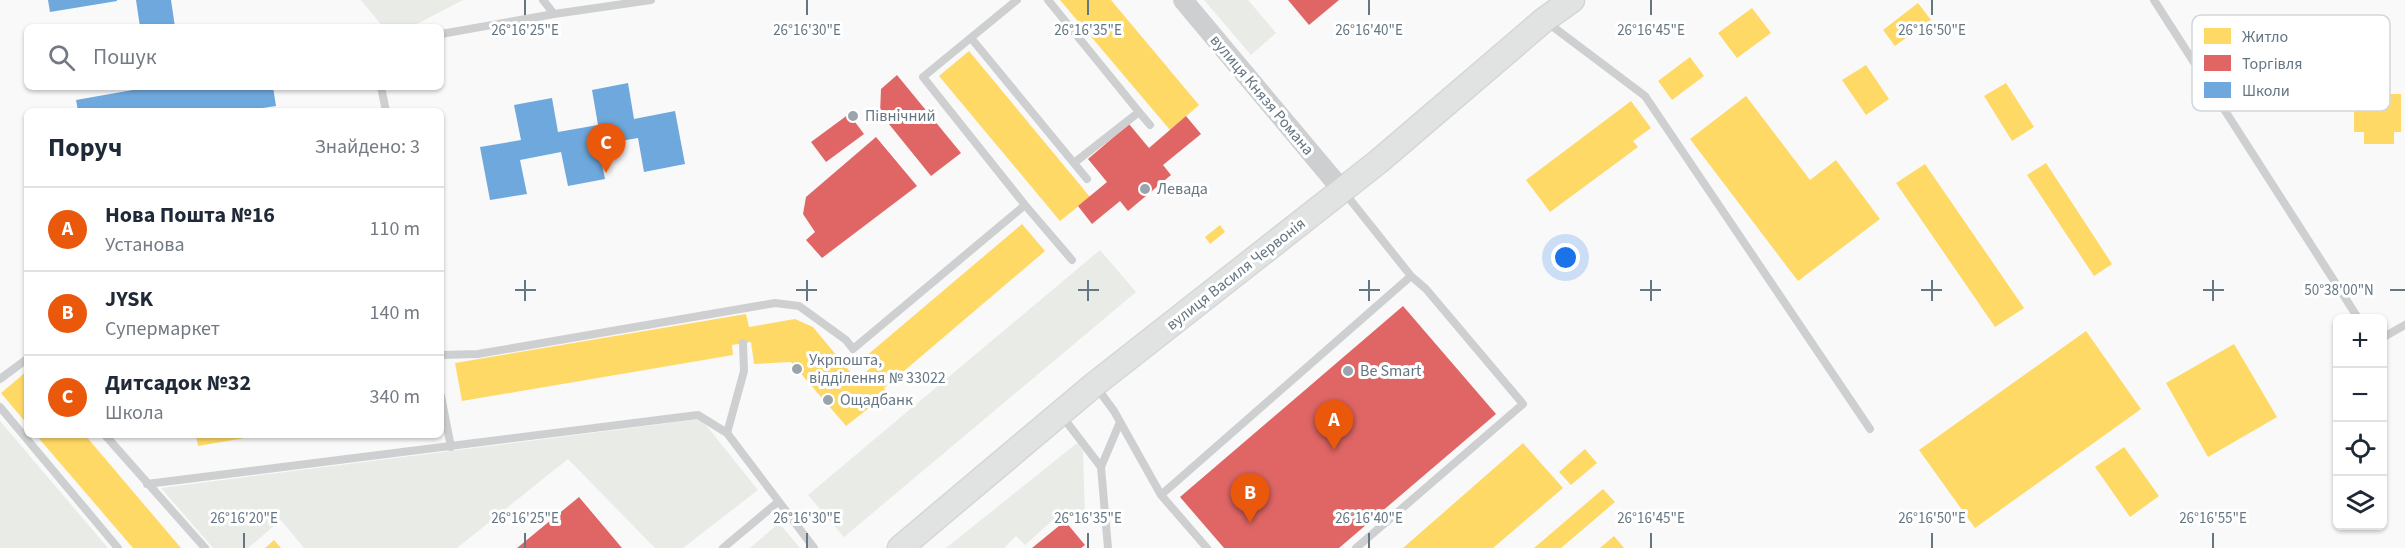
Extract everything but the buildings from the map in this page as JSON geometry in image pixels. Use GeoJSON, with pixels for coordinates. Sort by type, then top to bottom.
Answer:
{"type":"FeatureCollection","features":[{"type":"Feature","properties":{"kind":"main road","name":"вулиця Василя Червонія"},"geometry":{"type":"LineString","coordinates":[[900,548],[1095,384],[1378,162],[1544,20],[1572,0]]}},
{"type":"Feature","properties":{"kind":"street","name":"вулиця Князя Романа"},"geometry":{"type":"LineString","coordinates":[[1184,0],[1342,190]]}},
{"type":"Feature","properties":{"kind":"lane"},"geometry":{"type":"LineString","coordinates":[[543,0],[554,14]]}},
{"type":"Feature","properties":{"kind":"lane"},"geometry":{"type":"LineString","coordinates":[[444,33],[651,0]]}},
{"type":"Feature","properties":{"kind":"lane"},"geometry":{"type":"LineString","coordinates":[[1017,0],[923,77],[1025,206],[1072,260]]}},
{"type":"Feature","properties":{"kind":"lane"},"geometry":{"type":"LineString","coordinates":[[1048,0],[1150,124]]}},
{"type":"Feature","properties":{"kind":"lane"},"geometry":{"type":"LineString","coordinates":[[2154,0],[2192,59]]}},
{"type":"Feature","properties":{"kind":"lane"},"geometry":{"type":"LineString","coordinates":[[1544,20],[1645,96],[1870,429]]}},
{"type":"Feature","properties":{"kind":"lane"},"geometry":{"type":"LineString","coordinates":[[971,38],[1087,179]]}},
{"type":"Feature","properties":{"kind":"lane"},"geometry":{"type":"LineString","coordinates":[[382,90],[385,108]]}},
{"type":"Feature","properties":{"kind":"lane"},"geometry":{"type":"LineString","coordinates":[[2225,111],[2355,314]]}},
{"type":"Feature","properties":{"kind":"lane"},"geometry":{"type":"LineString","coordinates":[[1074,163],[1140,112]]}},
{"type":"Feature","properties":{"kind":"lane"},"geometry":{"type":"LineString","coordinates":[[1342,190],[1411,276],[1426,289],[1524,404],[1356,548]]}},
{"type":"Feature","properties":{"kind":"lane"},"geometry":{"type":"LineString","coordinates":[[444,355],[478,354],[738,313],[775,303],[799,306],[846,340],[853,349],[1025,206]]}},
{"type":"Feature","properties":{"kind":"lane"},"geometry":{"type":"LineString","coordinates":[[1161,495],[1411,276]]}},
{"type":"Feature","properties":{"kind":"lane"},"geometry":{"type":"LineString","coordinates":[[2387,335],[2405,325]]}},
{"type":"Feature","properties":{"kind":"lane"},"geometry":{"type":"LineString","coordinates":[[727,434],[744,371],[742,343]]}},
{"type":"Feature","properties":{"kind":"lane"},"geometry":{"type":"LineString","coordinates":[[0,379],[24,361]]}},
{"type":"Feature","properties":{"kind":"lane"},"geometry":{"type":"LineString","coordinates":[[1095,384],[1120,422],[1161,495],[1207,548]]}},
{"type":"Feature","properties":{"kind":"lane"},"geometry":{"type":"LineString","coordinates":[[0,407],[24,436]]}},
{"type":"Feature","properties":{"kind":"lane"},"geometry":{"type":"LineString","coordinates":[[444,411],[451,447]]}},
{"type":"Feature","properties":{"kind":"lane"},"geometry":{"type":"LineString","coordinates":[[1060,413],[1101,467]]}},
{"type":"Feature","properties":{"kind":"lane"},"geometry":{"type":"LineString","coordinates":[[147,484],[698,415],[727,434],[814,548]]}},
{"type":"Feature","properties":{"kind":"lane"},"geometry":{"type":"LineString","coordinates":[[1108,548],[1101,467],[1120,422]]}},
{"type":"Feature","properties":{"kind":"lane"},"geometry":{"type":"LineString","coordinates":[[26,438],[117,548]]}},
{"type":"Feature","properties":{"kind":"lane"},"geometry":{"type":"LineString","coordinates":[[108,438],[205,548]]}},
{"type":"Feature","properties":{"kind":"lane"},"geometry":{"type":"LineString","coordinates":[[723,548],[778,502]]}},
{"type":"Feature","properties":{"kind":"shaded area"},"geometry":{"type":"Polygon","coordinates":[[[361,0],[463,0],[417,24],[381,24],[361,0]]]}},
{"type":"Feature","properties":{"kind":"shaded area"},"geometry":{"type":"Polygon","coordinates":[[[1204,0],[1248,0],[1276,33],[1251,55],[1204,0]]]}},
{"type":"Feature","properties":{"kind":"shaded area"},"geometry":{"type":"Polygon","coordinates":[[[1100,250],[1136,292],[844,537],[808,495],[1100,250]]]}},
{"type":"Feature","properties":{"kind":"shaded area"},"geometry":{"type":"Polygon","coordinates":[[[701,419],[758,490],[683,548],[655,548],[568,459],[457,548],[304,548],[281,520],[248,548],[213,548],[161,488],[701,419]]]}},
{"type":"Feature","properties":{"kind":"shaded area"},"geometry":{"type":"Polygon","coordinates":[[[0,421],[108,548],[0,548],[0,421]]]}},
{"type":"Feature","properties":{"kind":"shaded area"},"geometry":{"type":"Polygon","coordinates":[[[1077,443],[1083,451],[1085,519],[1080,522],[1066,508],[1025,545],[1016,536],[1004,548],[946,548],[1077,443]]]}},
{"type":"Feature","properties":{"kind":"shaded area"},"geometry":{"type":"Polygon","coordinates":[[[779,523],[800,548],[750,548],[779,523]]]}},
{"type":"Feature","properties":{"kind":"place","name":"Північний"},"geometry":{"type":"Point","coordinates":[853,116]}},
{"type":"Feature","properties":{"kind":"place","name":"Дитсадок №32"},"geometry":{"type":"Point","coordinates":[606,173]}},
{"type":"Feature","properties":{"kind":"place","name":"Левада"},"geometry":{"type":"Point","coordinates":[1145,189]}},
{"type":"Feature","properties":{"kind":"place","name":"Укрпошта, відділення № 33022"},"geometry":{"type":"Point","coordinates":[797,369]}},
{"type":"Feature","properties":{"kind":"place","name":"Be Smart"},"geometry":{"type":"Point","coordinates":[1348,371]}},
{"type":"Feature","properties":{"kind":"place","name":"Ощадбанк"},"geometry":{"type":"Point","coordinates":[828,400]}},
{"type":"Feature","properties":{"kind":"place","name":"Нова Пошта №16"},"geometry":{"type":"Point","coordinates":[1334,450]}},
{"type":"Feature","properties":{"kind":"place","name":"JYSK"},"geometry":{"type":"Point","coordinates":[1250,523]}}]}
